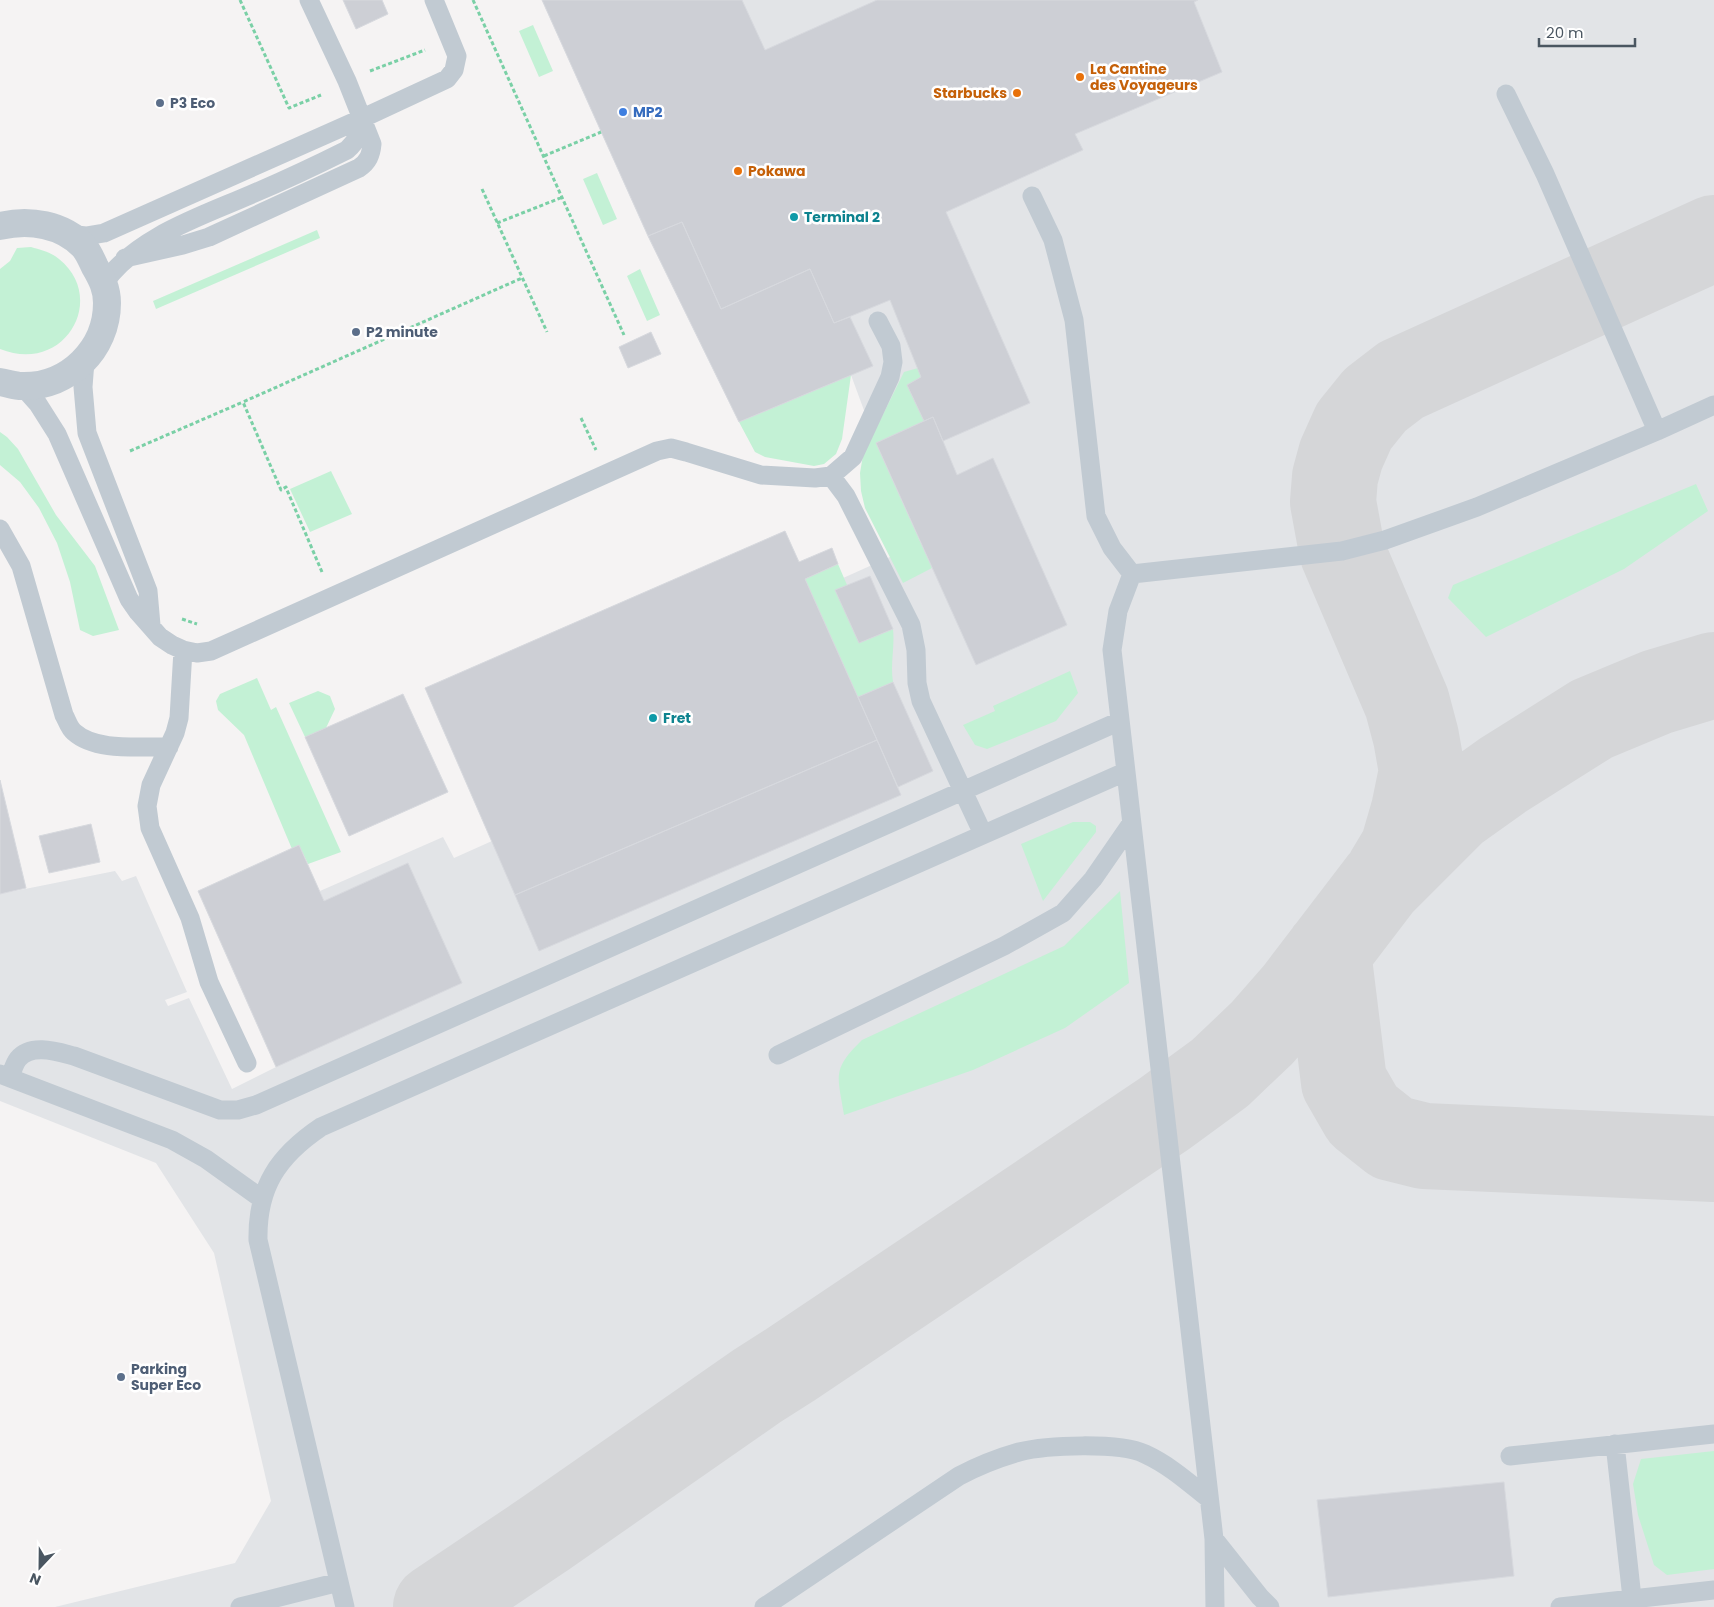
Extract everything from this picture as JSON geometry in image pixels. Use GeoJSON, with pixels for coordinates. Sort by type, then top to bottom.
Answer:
{"type":"FeatureCollection","features":[{"type":"Feature","properties":{"kind":"street"},"geometry":{"type":"LineString","coordinates":[[0,226],[25,222],[47,225],[67,234],[84,248],[104,283],[107,301],[106,320],[96,346],[85,361],[62,378],[42,384],[11,384]]}},
{"type":"Feature","properties":{"kind":"lane"},"geometry":{"type":"LineString","coordinates":[[104,283],[125,258],[160,236],[347,150],[356,142],[360,134],[362,118],[309,0]]}},
{"type":"Feature","properties":{"kind":"lane"},"geometry":{"type":"LineString","coordinates":[[67,234],[86,236],[104,233],[447,79],[454,70],[457,56],[434,0]]}},
{"type":"Feature","properties":{"kind":"lane"},"geometry":{"type":"LineString","coordinates":[[1506,94],[1545,174],[1657,431]]}},
{"type":"Feature","properties":{"kind":"lane"},"geometry":{"type":"LineString","coordinates":[[1032,196],[1053,240],[1074,320],[1096,516],[1112,548],[1132,574]]}},
{"type":"Feature","properties":{"kind":"lane"},"geometry":{"type":"LineString","coordinates":[[11,384],[38,404],[56,434],[129,599],[160,637],[183,650],[197,653],[211,651],[657,451],[671,448],[761,475],[815,478],[831,476],[853,457],[890,377],[892,362],[890,346],[878,321]]}},
{"type":"Feature","properties":{"kind":"lane"},"geometry":{"type":"LineString","coordinates":[[85,361],[83,387],[87,433],[148,591],[151,625]]}},
{"type":"Feature","properties":{"kind":"lane"},"geometry":{"type":"LineString","coordinates":[[1132,574],[1342,551],[1385,540],[1477,507],[1714,405]]}},
{"type":"Feature","properties":{"kind":"lane"},"geometry":{"type":"LineString","coordinates":[[831,476],[846,496],[911,625],[916,650],[917,683],[921,701],[983,834]]}},
{"type":"Feature","properties":{"kind":"lane"},"geometry":{"type":"LineString","coordinates":[[0,529],[21,566],[64,715],[72,730],[84,739],[99,745],[169,747]]}},
{"type":"Feature","properties":{"kind":"lane"},"geometry":{"type":"LineString","coordinates":[[1132,574],[1118,611],[1112,650],[1214,1539],[1215,1607]]}},
{"type":"Feature","properties":{"kind":"lane"},"geometry":{"type":"LineString","coordinates":[[183,650],[179,718],[169,747],[151,785],[147,806],[150,828],[190,918],[209,982],[247,1063]]}},
{"type":"Feature","properties":{"kind":"lane"},"geometry":{"type":"LineString","coordinates":[[262,1199],[206,1159],[172,1140],[5,1076],[18,1059],[30,1051],[50,1050],[74,1056],[220,1110],[238,1110],[256,1105],[1120,721]]}},
{"type":"Feature","properties":{"kind":"lane"},"geometry":{"type":"LineString","coordinates":[[345,1607],[258,1240],[258,1219],[262,1199],[274,1170],[304,1139],[321,1127],[1125,772]]}},
{"type":"Feature","properties":{"kind":"lane"},"geometry":{"type":"LineString","coordinates":[[778,1056],[1004,946],[1063,914],[1093,879],[1131,824]]}},
{"type":"Feature","properties":{"kind":"lane"},"geometry":{"type":"LineString","coordinates":[[1510,1456],[1714,1434]]}},
{"type":"Feature","properties":{"kind":"lane"},"geometry":{"type":"LineString","coordinates":[[1615,1444],[1632,1604]]}},
{"type":"Feature","properties":{"kind":"lane"},"geometry":{"type":"LineString","coordinates":[[764,1607],[958,1476],[988,1462],[1021,1452],[1077,1446],[1122,1448],[1136,1451],[1144,1453],[1172,1468],[1208,1498]]}},
{"type":"Feature","properties":{"kind":"lane"},"geometry":{"type":"LineString","coordinates":[[1214,1539],[1270,1607]]}},
{"type":"Feature","properties":{"kind":"lane"},"geometry":{"type":"LineString","coordinates":[[240,1607],[339,1582]]}},
{"type":"Feature","properties":{"kind":"lane"},"geometry":{"type":"LineString","coordinates":[[1560,1607],[1632,1604],[1714,1590]]}},
{"type":"Feature","properties":{"kind":"path"},"geometry":{"type":"LineString","coordinates":[[240,0],[289,108],[321,95]]}},
{"type":"Feature","properties":{"kind":"path"},"geometry":{"type":"LineString","coordinates":[[473,0],[624,334]]}},
{"type":"Feature","properties":{"kind":"path"},"geometry":{"type":"LineString","coordinates":[[367,72],[425,50]]}},
{"type":"Feature","properties":{"kind":"path"},"geometry":{"type":"LineString","coordinates":[[544,156],[602,132]]}},
{"type":"Feature","properties":{"kind":"path"},"geometry":{"type":"LineString","coordinates":[[482,189],[547,332]]}},
{"type":"Feature","properties":{"kind":"path"},"geometry":{"type":"LineString","coordinates":[[497,223],[563,197]]}},
{"type":"Feature","properties":{"kind":"path"},"geometry":{"type":"LineString","coordinates":[[130,451],[522,278]]}},
{"type":"Feature","properties":{"kind":"path"},"geometry":{"type":"LineString","coordinates":[[243,402],[281,490],[286,487],[325,580]]}},
{"type":"Feature","properties":{"kind":"shaded area"},"geometry":{"type":"Polygon","coordinates":[[[542,0],[1714,0],[1714,1607],[55,1607],[235,1563],[271,1501],[214,1253],[156,1163],[0,1101],[0,894],[115,871],[122,881],[136,876],[187,992],[165,1000],[168,1006],[189,998],[232,1089],[276,1067],[462,983],[408,863],[324,901],[320,891],[443,837],[454,858],[492,841],[425,688],[785,531],[812,592],[921,543],[876,443],[851,375],[739,422],[648,236],[542,0]]]}},
{"type":"Feature","properties":{"kind":"green space"},"geometry":{"type":"Polygon","coordinates":[[[533,25],[553,71],[539,77],[519,31],[533,25]]]}},
{"type":"Feature","properties":{"kind":"green space"},"geometry":{"type":"Polygon","coordinates":[[[597,173],[617,219],[603,225],[583,179],[597,173]]]}},
{"type":"Feature","properties":{"kind":"green space"},"geometry":{"type":"Polygon","coordinates":[[[317,230],[320,238],[156,309],[153,301],[317,230]]]}},
{"type":"Feature","properties":{"kind":"green space"},"geometry":{"type":"Polygon","coordinates":[[[31,247],[59,259],[73,275],[80,293],[79,311],[72,328],[60,342],[44,351],[23,354],[0,349],[0,269],[10,261],[17,248],[31,247]]]}},
{"type":"Feature","properties":{"kind":"green space"},"geometry":{"type":"Polygon","coordinates":[[[640,269],[660,315],[647,321],[627,276],[640,269]]]}},
{"type":"Feature","properties":{"kind":"green space"},"geometry":{"type":"Polygon","coordinates":[[[918,368],[921,377],[907,385],[924,421],[876,443],[932,568],[903,583],[865,508],[861,491],[860,473],[863,455],[904,372],[918,368]]]}},
{"type":"Feature","properties":{"kind":"green space"},"geometry":{"type":"Polygon","coordinates":[[[851,375],[842,439],[836,454],[824,464],[814,466],[765,457],[755,452],[739,422],[851,375]]]}},
{"type":"Feature","properties":{"kind":"green space"},"geometry":{"type":"Polygon","coordinates":[[[0,432],[18,449],[56,515],[95,566],[119,630],[93,636],[80,630],[70,582],[57,543],[39,508],[20,482],[0,465],[0,432]]]}},
{"type":"Feature","properties":{"kind":"green space"},"geometry":{"type":"Polygon","coordinates":[[[331,471],[352,514],[310,532],[290,489],[331,471]]]}},
{"type":"Feature","properties":{"kind":"green space"},"geometry":{"type":"Polygon","coordinates":[[[1696,484],[1708,511],[1624,569],[1486,637],[1448,598],[1453,585],[1696,484]]]}},
{"type":"Feature","properties":{"kind":"green space"},"geometry":{"type":"Polygon","coordinates":[[[838,564],[847,585],[859,643],[893,629],[893,682],[858,697],[805,579],[838,564]]]}},
{"type":"Feature","properties":{"kind":"green space"},"geometry":{"type":"Polygon","coordinates":[[[1070,671],[1078,693],[1056,721],[987,749],[975,745],[963,725],[995,711],[993,706],[1070,671]]]}},
{"type":"Feature","properties":{"kind":"green space"},"geometry":{"type":"Polygon","coordinates":[[[257,678],[271,710],[276,707],[341,852],[308,864],[299,845],[292,849],[244,735],[218,710],[216,701],[220,694],[257,678]]]}},
{"type":"Feature","properties":{"kind":"green space"},"geometry":{"type":"Polygon","coordinates":[[[318,691],[330,696],[335,709],[326,728],[305,737],[289,703],[318,691]]]}},
{"type":"Feature","properties":{"kind":"green space"},"geometry":{"type":"Polygon","coordinates":[[[1073,822],[1090,822],[1096,826],[1096,832],[1043,901],[1021,844],[1073,822]]]}},
{"type":"Feature","properties":{"kind":"green space"},"geometry":{"type":"Polygon","coordinates":[[[1120,891],[1129,983],[1065,1028],[973,1070],[844,1115],[839,1074],[845,1059],[862,1040],[1064,946],[1120,891]]]}},
{"type":"Feature","properties":{"kind":"green space"},"geometry":{"type":"Polygon","coordinates":[[[1714,1451],[1714,1569],[1667,1575],[1654,1565],[1638,1515],[1633,1484],[1641,1459],[1714,1451]]]}},
{"type":"Feature","properties":{"kind":"building"},"geometry":{"type":"Polygon","coordinates":[[[343,0],[382,0],[388,14],[356,29],[343,0]]]}},
{"type":"Feature","properties":{"kind":"building","name":"Terminal 2"},"geometry":{"type":"Polygon","coordinates":[[[542,0],[742,0],[765,50],[877,0],[1198,0],[1194,2],[1222,72],[1075,134],[1083,150],[946,212],[1030,403],[943,441],[933,417],[924,421],[907,385],[921,377],[890,300],[834,323],[810,269],[721,309],[682,222],[648,236],[542,0]]]}},
{"type":"Feature","properties":{"kind":"building"},"geometry":{"type":"Polygon","coordinates":[[[682,222],[721,309],[810,269],[834,323],[850,317],[873,366],[739,422],[648,236],[682,222]]]}},
{"type":"Feature","properties":{"kind":"building"},"geometry":{"type":"Polygon","coordinates":[[[651,332],[661,354],[628,368],[619,347],[651,332]]]}},
{"type":"Feature","properties":{"kind":"building"},"geometry":{"type":"Polygon","coordinates":[[[933,417],[957,475],[993,458],[1067,625],[976,665],[876,443],[933,417]]]}},
{"type":"Feature","properties":{"kind":"building","name":"Fret"},"geometry":{"type":"Polygon","coordinates":[[[785,531],[799,562],[832,548],[838,564],[805,579],[877,740],[515,895],[425,688],[785,531]]]}},
{"type":"Feature","properties":{"kind":"building"},"geometry":{"type":"Polygon","coordinates":[[[870,576],[893,629],[859,643],[835,590],[870,576]]]}},
{"type":"Feature","properties":{"kind":"building"},"geometry":{"type":"Polygon","coordinates":[[[893,682],[933,771],[898,787],[858,697],[893,682]]]}},
{"type":"Feature","properties":{"kind":"building"},"geometry":{"type":"Polygon","coordinates":[[[403,694],[448,792],[349,836],[305,737],[403,694]]]}},
{"type":"Feature","properties":{"kind":"building"},"geometry":{"type":"Polygon","coordinates":[[[877,740],[901,795],[539,951],[515,895],[877,740]]]}},
{"type":"Feature","properties":{"kind":"building"},"geometry":{"type":"Polygon","coordinates":[[[0,780],[26,888],[0,894],[0,780]]]}},
{"type":"Feature","properties":{"kind":"building"},"geometry":{"type":"Polygon","coordinates":[[[91,824],[100,862],[49,873],[39,836],[91,824]]]}},
{"type":"Feature","properties":{"kind":"building"},"geometry":{"type":"Polygon","coordinates":[[[299,845],[324,901],[408,863],[462,983],[276,1067],[198,891],[299,845]]]}},
{"type":"Feature","properties":{"kind":"building"},"geometry":{"type":"Polygon","coordinates":[[[1504,1482],[1514,1576],[1328,1597],[1317,1500],[1504,1482]]]}},
{"type":"Feature","properties":{"kind":"taxiway"},"geometry":{"type":"LineString","coordinates":[[1388,873],[1403,848],[1414,810],[1422,771],[1407,703],[1342,551],[1333,502],[1335,477],[1341,455],[1354,426],[1375,400],[1401,380],[1714,238]]}},
{"type":"Feature","properties":{"kind":"taxiway"},"geometry":{"type":"LineString","coordinates":[[436,1607],[757,1386],[1164,1114],[1220,1073],[1262,1033],[1297,993],[1381,883],[1454,810],[1503,775],[1592,719],[1657,692],[1714,675]]}},
{"type":"Feature","properties":{"kind":"taxiway"},"geometry":{"type":"LineString","coordinates":[[1328,952],[1344,1082],[1363,1115],[1392,1138],[1424,1146],[1714,1159]]}},
{"type":"Feature","properties":{"kind":"place","name":"La Cantine des Voyageurs"},"geometry":{"type":"Point","coordinates":[1080,77]}},
{"type":"Feature","properties":{"kind":"place","name":"Starbucks"},"geometry":{"type":"Point","coordinates":[1017,93]}},
{"type":"Feature","properties":{"kind":"place","name":"P3 Eco"},"geometry":{"type":"Point","coordinates":[160,103]}},
{"type":"Feature","properties":{"kind":"place","name":"MP2"},"geometry":{"type":"Point","coordinates":[623,112]}},
{"type":"Feature","properties":{"kind":"place","name":"Pokawa"},"geometry":{"type":"Point","coordinates":[738,171]}},
{"type":"Feature","properties":{"kind":"place","name":"Terminal 2"},"geometry":{"type":"Point","coordinates":[794,217]}},
{"type":"Feature","properties":{"kind":"place","name":"P2 minute"},"geometry":{"type":"Point","coordinates":[356,332]}},
{"type":"Feature","properties":{"kind":"place","name":"Fret"},"geometry":{"type":"Point","coordinates":[653,718]}},
{"type":"Feature","properties":{"kind":"place","name":"Parking Super Eco"},"geometry":{"type":"Point","coordinates":[121,1377]}}]}
